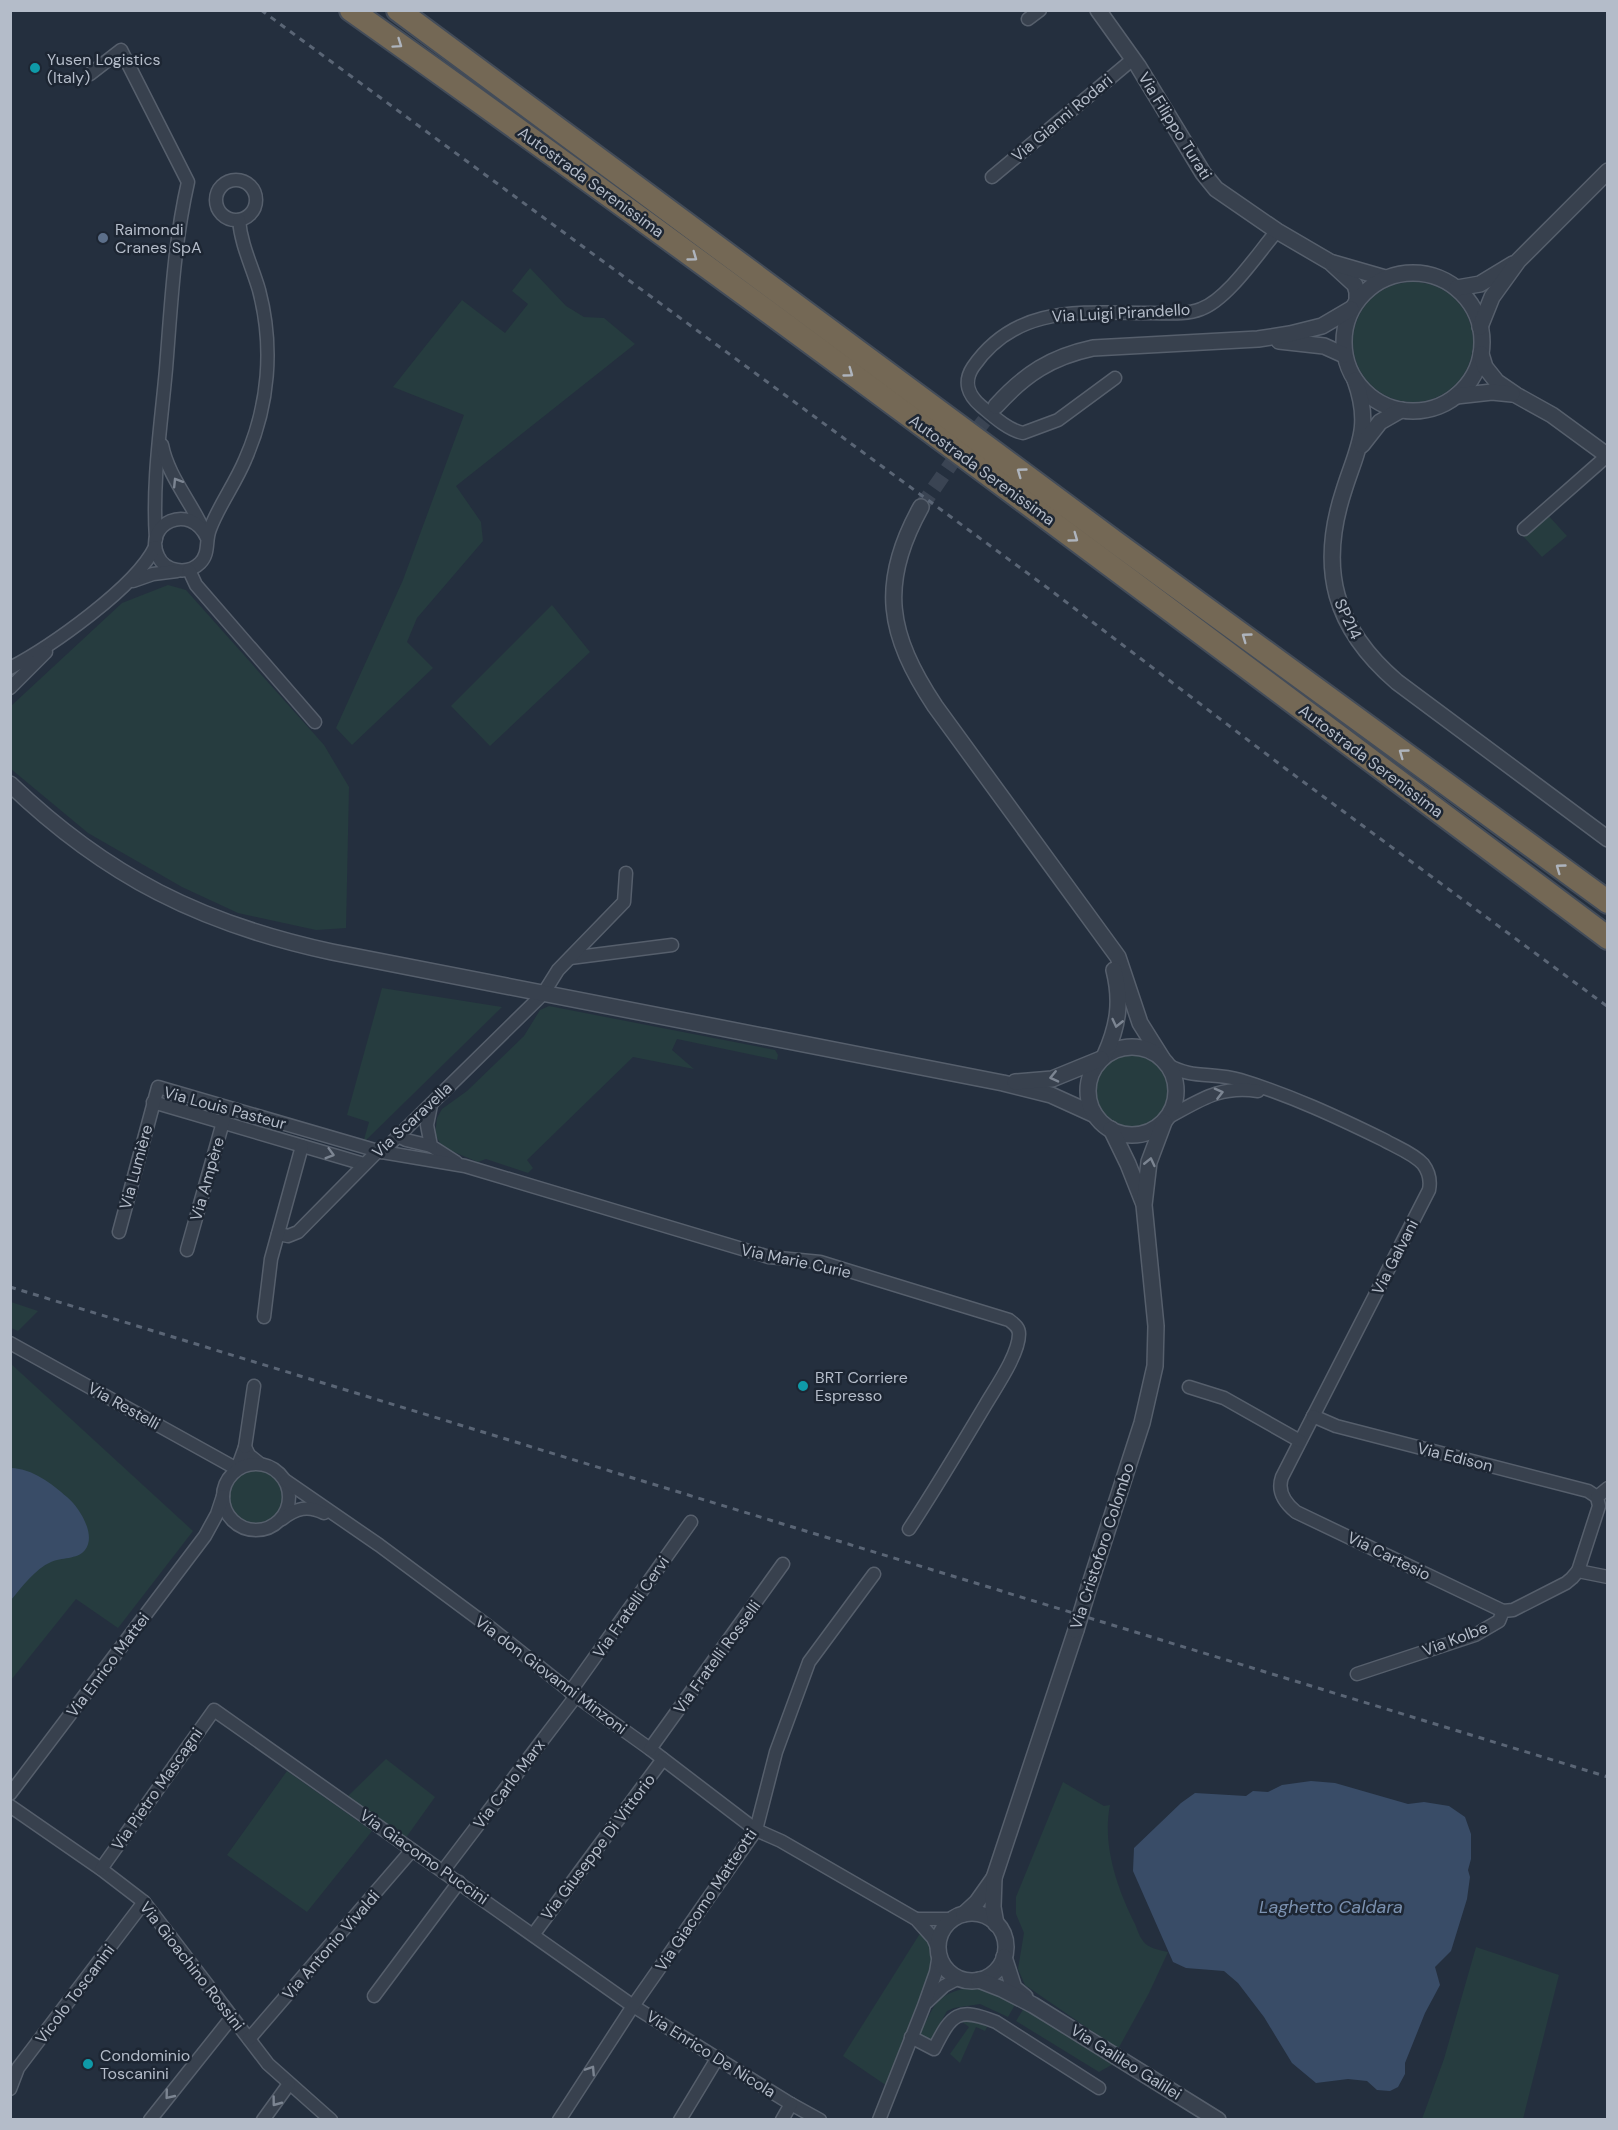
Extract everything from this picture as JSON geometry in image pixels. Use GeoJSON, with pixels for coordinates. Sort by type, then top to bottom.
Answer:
{"type":"FeatureCollection","features":[{"type":"Feature","properties":{"kind":"highway","name":"Autostrada Serenissima"},"geometry":{"type":"LineString","coordinates":[[351,10],[587,178],[1608,938]]}},
{"type":"Feature","properties":{"kind":"highway","name":"Autostrada Serenissima"},"geometry":{"type":"LineString","coordinates":[[398,10],[1096,528],[1608,902]]}},
{"type":"Feature","properties":{"kind":"street"},"geometry":{"type":"LineString","coordinates":[[1028,19],[1040,10]]}},
{"type":"Feature","properties":{"kind":"street","name":"Via Filippo Turati"},"geometry":{"type":"LineString","coordinates":[[1098,10],[1133,60],[1203,173],[1216,189],[1277,231],[1330,262],[1354,285],[1357,291],[1354,305]]}},
{"type":"Feature","properties":{"kind":"street"},"geometry":{"type":"LineString","coordinates":[[90,75],[121,50],[188,182],[178,237],[160,431],[155,495],[156,543],[163,563],[183,570],[315,722]]}},
{"type":"Feature","properties":{"kind":"street","name":"Via Gianni Rodari"},"geometry":{"type":"LineString","coordinates":[[992,177],[1133,60]]}},
{"type":"Feature","properties":{"kind":"street"},"geometry":{"type":"LineString","coordinates":[[1480,327],[1492,297],[1518,261],[1608,171]]}},
{"type":"Feature","properties":{"kind":"street"},"geometry":{"type":"LineString","coordinates":[[122,588],[144,577],[183,570],[201,562],[206,555],[205,534],[241,470],[259,425],[267,376],[268,347],[261,300],[243,243],[239,220]]}},
{"type":"Feature","properties":{"kind":"street","name":"Via Luigi Pirandello"},"geometry":{"type":"LineString","coordinates":[[1115,378],[1058,420],[1023,433],[1009,427],[979,404],[971,396],[966,383],[974,366],[993,346],[1008,334],[1039,318],[1062,313],[1180,313],[1203,309],[1229,288],[1277,231]]}},
{"type":"Feature","properties":{"kind":"street"},"geometry":{"type":"LineString","coordinates":[[1457,288],[1480,284],[1518,261]]}},
{"type":"Feature","properties":{"kind":"street","name":"Via Filippo Turati"},"geometry":{"type":"LineString","coordinates":[[1330,262],[1385,278]]}},
{"type":"Feature","properties":{"kind":"street"},"geometry":{"type":"LineString","coordinates":[[1481,354],[1468,384],[1456,396],[1438,407],[1417,411],[1401,410],[1380,403],[1366,393],[1355,380],[1344,355],[1345,324],[1354,305],[1369,287],[1385,278],[1415,272],[1444,280],[1457,288],[1476,313],[1480,327],[1481,354],[1490,375],[1516,395],[1552,415],[1607,456],[1524,528]]}},
{"type":"Feature","properties":{"kind":"street"},"geometry":{"type":"LineString","coordinates":[[996,406],[1024,377],[1056,358],[1076,351],[1093,348],[1258,339],[1313,330],[1354,305]]}},
{"type":"Feature","properties":{"kind":"street"},"geometry":{"type":"LineString","coordinates":[[1258,339],[1324,346],[1344,355]]}},
{"type":"Feature","properties":{"kind":"street","name":"SP214"},"geometry":{"type":"LineString","coordinates":[[1355,380],[1364,419],[1358,450],[1344,489],[1332,536],[1334,583],[1340,607],[1362,647],[1378,666],[1473,740],[1608,839]]}},
{"type":"Feature","properties":{"kind":"street"},"geometry":{"type":"LineString","coordinates":[[1456,396],[1492,392],[1516,395]]}},
{"type":"Feature","properties":{"kind":"street","name":"SP214"},"geometry":{"type":"LineString","coordinates":[[1358,450],[1380,422],[1401,410]]}},
{"type":"Feature","properties":{"kind":"street"},"geometry":{"type":"LineString","coordinates":[[160,431],[167,463],[190,503],[194,518],[205,534]]}},
{"type":"Feature","properties":{"kind":"street"},"geometry":{"type":"LineString","coordinates":[[190,503],[202,512],[218,508]]}},
{"type":"Feature","properties":{"kind":"street"},"geometry":{"type":"LineString","coordinates":[[10,784],[55,824],[108,863],[163,896],[224,922],[300,945],[1003,1083],[1051,1095],[1095,1115],[1111,1129],[1124,1134],[1138,1135],[1152,1130],[1165,1120],[1174,1106],[1177,1092],[1174,1078],[1165,1061],[1140,1023],[1118,957],[935,706],[916,677],[904,652],[897,629],[894,586],[902,544],[921,507]]}},
{"type":"Feature","properties":{"kind":"street"},"geometry":{"type":"LineString","coordinates":[[10,688],[59,639],[122,588],[146,563],[156,543],[159,530],[172,520],[194,518],[218,508]]}},
{"type":"Feature","properties":{"kind":"street"},"geometry":{"type":"LineString","coordinates":[[10,668],[59,639]]}},
{"type":"Feature","properties":{"kind":"street","name":"Via Scaravella"},"geometry":{"type":"LineString","coordinates":[[278,1234],[288,1236],[298,1232],[364,1164],[398,1136],[543,994],[558,970],[624,902],[626,873]]}},
{"type":"Feature","properties":{"kind":"street"},"geometry":{"type":"LineString","coordinates":[[570,958],[672,945]]}},
{"type":"Feature","properties":{"kind":"street"},"geometry":{"type":"LineString","coordinates":[[1095,1115],[1089,1101],[1088,1086],[1092,1071],[1103,1057],[1116,1028],[1119,1015],[1118,991],[1110,947]]}},
{"type":"Feature","properties":{"kind":"street"},"geometry":{"type":"LineString","coordinates":[[1003,1083],[1052,1079],[1119,1048],[1134,1046],[1149,1049],[1165,1061]]}},
{"type":"Feature","properties":{"kind":"street","name":"Via Galvani"},"geometry":{"type":"LineString","coordinates":[[1165,1061],[1190,1074],[1237,1079],[1298,1100],[1412,1155],[1422,1163],[1429,1175],[1430,1190],[1282,1476],[1280,1483],[1282,1494]]}},
{"type":"Feature","properties":{"kind":"street","name":"Via Louis Pasteur"},"geometry":{"type":"LineString","coordinates":[[364,1164],[153,1102],[158,1087],[380,1151]]}},
{"type":"Feature","properties":{"kind":"street","name":"Via Galvani"},"geometry":{"type":"LineString","coordinates":[[1165,1120],[1203,1098],[1224,1091],[1250,1090],[1277,1093]]}},
{"type":"Feature","properties":{"kind":"street","name":"Via Lumière"},"geometry":{"type":"LineString","coordinates":[[119,1232],[153,1102]]}},
{"type":"Feature","properties":{"kind":"street"},"geometry":{"type":"LineString","coordinates":[[431,1104],[427,1125],[431,1146]]}},
{"type":"Feature","properties":{"kind":"street","name":"Via Ampère"},"geometry":{"type":"LineString","coordinates":[[187,1250],[227,1108]]}},
{"type":"Feature","properties":{"kind":"street","name":"Via Cristoforo Colombo"},"geometry":{"type":"LineString","coordinates":[[996,1924],[993,1906],[994,1878],[1142,1423],[1155,1366],[1156,1326],[1144,1205],[1149,1162],[1165,1120]]}},
{"type":"Feature","properties":{"kind":"street","name":"Via Cristoforo Colombo"},"geometry":{"type":"LineString","coordinates":[[1111,1129],[1144,1205]]}},
{"type":"Feature","properties":{"kind":"street"},"geometry":{"type":"LineString","coordinates":[[264,1317],[271,1259],[304,1146],[311,1131]]}},
{"type":"Feature","properties":{"kind":"street"},"geometry":{"type":"LineString","coordinates":[[398,1136],[431,1146],[449,1159],[465,1166]]}},
{"type":"Feature","properties":{"kind":"street","name":"Via Marie Curie"},"geometry":{"type":"LineString","coordinates":[[380,1151],[465,1166],[769,1257],[820,1262],[1009,1320],[1016,1325],[1020,1332],[1018,1342],[1002,1377],[940,1482],[909,1529]]}},
{"type":"Feature","properties":{"kind":"street","name":"Via Restelli"},"geometry":{"type":"LineString","coordinates":[[10,1343],[237,1469]]}},
{"type":"Feature","properties":{"kind":"street"},"geometry":{"type":"LineString","coordinates":[[241,1527],[227,1512],[223,1496],[229,1478],[237,1469],[245,1447],[254,1386]]}},
{"type":"Feature","properties":{"kind":"street"},"geometry":{"type":"LineString","coordinates":[[1189,1387],[1224,1398],[1300,1441]]}},
{"type":"Feature","properties":{"kind":"street","name":"Via Edison"},"geometry":{"type":"LineString","coordinates":[[1313,1416],[1336,1426],[1588,1491],[1597,1497]]}},
{"type":"Feature","properties":{"kind":"street"},"geometry":{"type":"LineString","coordinates":[[245,1447],[249,1455],[259,1463]]}},
{"type":"Feature","properties":{"kind":"street"},"geometry":{"type":"LineString","coordinates":[[205,1536],[224,1524],[261,1530],[271,1527],[280,1520],[289,1503],[290,1495],[286,1481],[278,1471],[259,1463],[247,1464],[237,1469]]}},
{"type":"Feature","properties":{"kind":"street","name":"Via don Giovanni Minzoni"},"geometry":{"type":"LineString","coordinates":[[286,1481],[379,1545],[492,1629],[573,1694],[756,1830],[781,1841],[916,1919]]}},
{"type":"Feature","properties":{"kind":"street"},"geometry":{"type":"LineString","coordinates":[[1608,1488],[1597,1497],[1599,1506],[1578,1571],[1608,1577]]}},
{"type":"Feature","properties":{"kind":"street","name":"Via Cartesio"},"geometry":{"type":"LineString","coordinates":[[1282,1494],[1289,1506],[1296,1512],[1503,1611]]}},
{"type":"Feature","properties":{"kind":"street","name":"Via Enrico Mattei"},"geometry":{"type":"LineString","coordinates":[[10,1794],[15,1777],[205,1536],[217,1514],[223,1496]]}},
{"type":"Feature","properties":{"kind":"street","name":"Via don Giovanni Minzoni"},"geometry":{"type":"LineString","coordinates":[[280,1520],[291,1512],[308,1508],[318,1510],[344,1523]]}},
{"type":"Feature","properties":{"kind":"street","name":"Via Fratelli Cervi"},"geometry":{"type":"LineString","coordinates":[[573,1694],[691,1522]]}},
{"type":"Feature","properties":{"kind":"street","name":"Via Fratelli Rosselli"},"geometry":{"type":"LineString","coordinates":[[650,1749],[783,1564]]}},
{"type":"Feature","properties":{"kind":"street","name":"Via Kolbe"},"geometry":{"type":"LineString","coordinates":[[1357,1674],[1475,1635],[1499,1621],[1503,1611],[1513,1610],[1566,1583],[1578,1571]]}},
{"type":"Feature","properties":{"kind":"street","name":"Via Giacomo Matteotti"},"geometry":{"type":"LineString","coordinates":[[559,2120],[633,2006],[756,1830],[776,1752],[809,1662],[874,1574]]}},
{"type":"Feature","properties":{"kind":"street","name":"Via Carlo Marx"},"geometry":{"type":"LineString","coordinates":[[443,1871],[573,1694]]}},
{"type":"Feature","properties":{"kind":"street","name":"Via Giacomo Puccini"},"geometry":{"type":"LineString","coordinates":[[214,1710],[633,2006]]}},
{"type":"Feature","properties":{"kind":"street","name":"Via Pietro Mascagni"},"geometry":{"type":"LineString","coordinates":[[101,1869],[214,1710]]}},
{"type":"Feature","properties":{"kind":"street","name":"Via Giuseppe Di Vittorio"},"geometry":{"type":"LineString","coordinates":[[533,1935],[663,1759]]}},
{"type":"Feature","properties":{"kind":"street","name":"Via Gioachino Rossini"},"geometry":{"type":"LineString","coordinates":[[10,1806],[144,1902],[268,2064],[331,2120]]}},
{"type":"Feature","properties":{"kind":"street","name":"Via Antonio Vivaldi"},"geometry":{"type":"LineString","coordinates":[[249,2039],[412,1850]]}},
{"type":"Feature","properties":{"kind":"street","name":"Via Cristoforo Colombo"},"geometry":{"type":"LineString","coordinates":[[958,1916],[977,1902],[994,1878]]}},
{"type":"Feature","properties":{"kind":"street"},"geometry":{"type":"LineString","coordinates":[[374,1996],[459,1882]]}},
{"type":"Feature","properties":{"kind":"street","name":"Vicolo Toscanini"},"geometry":{"type":"LineString","coordinates":[[10,2089],[18,2068],[144,1902]]}},
{"type":"Feature","properties":{"kind":"street"},"geometry":{"type":"LineString","coordinates":[[982,1915],[996,1924],[1003,1934],[1006,1945],[1004,1957],[995,1972],[979,1980],[969,1981],[959,1978],[943,1964],[933,1938],[916,1919],[982,1915]]}},
{"type":"Feature","properties":{"kind":"street"},"geometry":{"type":"LineString","coordinates":[[879,2120],[936,1972],[940,1937],[945,1927],[958,1916]]}},
{"type":"Feature","properties":{"kind":"street","name":"Via Galileo Galilei"},"geometry":{"type":"LineString","coordinates":[[1004,1957],[1014,1988],[1034,2005]]}},
{"type":"Feature","properties":{"kind":"street"},"geometry":{"type":"LineString","coordinates":[[924,2006],[944,1986],[959,1978]]}},
{"type":"Feature","properties":{"kind":"street","name":"Via Galileo Galilei"},"geometry":{"type":"LineString","coordinates":[[979,1980],[1034,2005],[1218,2120]]}},
{"type":"Feature","properties":{"kind":"street","name":"Via Enrico De Nicola"},"geometry":{"type":"LineString","coordinates":[[633,2006],[820,2120]]}},
{"type":"Feature","properties":{"kind":"street"},"geometry":{"type":"LineString","coordinates":[[911,2037],[934,2049],[954,2017],[964,2014],[978,2015],[996,2022],[1100,2088]]}},
{"type":"Feature","properties":{"kind":"street"},"geometry":{"type":"LineString","coordinates":[[150,2120],[232,2017]]}},
{"type":"Feature","properties":{"kind":"street"},"geometry":{"type":"LineString","coordinates":[[680,2120],[718,2057]]}},
{"type":"Feature","properties":{"kind":"street"},"geometry":{"type":"LineString","coordinates":[[263,2120],[289,2084]]}},
{"type":"Feature","properties":{"kind":"street"},"geometry":{"type":"LineString","coordinates":[[782,2120],[791,2104]]}},
{"type":"Feature","properties":{"kind":"green space"},"geometry":{"type":"Polygon","coordinates":[[[530,268],[566,306],[584,317],[604,318],[635,344],[456,486],[481,522],[483,541],[417,618],[407,642],[433,668],[352,745],[336,728],[403,580],[464,415],[393,387],[462,300],[505,333],[528,304],[512,291],[530,268]]]}},
{"type":"Feature","properties":{"kind":"green space"},"geometry":{"type":"Polygon","coordinates":[[[1413,282],[1436,286],[1456,299],[1469,319],[1473,342],[1469,365],[1456,385],[1436,398],[1413,402],[1390,398],[1370,385],[1357,365],[1353,342],[1357,319],[1370,299],[1390,286],[1413,282]]]}},
{"type":"Feature","properties":{"kind":"green space"},"geometry":{"type":"Polygon","coordinates":[[[1547,514],[1567,536],[1542,557],[1522,535],[1547,514]]]}},
{"type":"Feature","properties":{"kind":"green space"},"geometry":{"type":"Polygon","coordinates":[[[168,585],[186,590],[324,745],[349,787],[346,928],[316,930],[238,913],[182,887],[88,833],[11,769],[11,706],[122,603],[168,585]]]}},
{"type":"Feature","properties":{"kind":"green space"},"geometry":{"type":"Polygon","coordinates":[[[552,605],[590,652],[490,746],[451,706],[552,605]]]}},
{"type":"Feature","properties":{"kind":"green space"},"geometry":{"type":"Polygon","coordinates":[[[382,988],[502,1007],[363,1143],[369,1122],[347,1115],[382,988]]]}},
{"type":"Feature","properties":{"kind":"green space"},"geometry":{"type":"Polygon","coordinates":[[[549,1006],[775,1050],[778,1055],[777,1060],[677,1039],[672,1050],[694,1069],[633,1057],[527,1160],[533,1168],[528,1173],[486,1159],[478,1162],[449,1150],[440,1143],[435,1134],[437,1118],[442,1109],[467,1091],[524,1036],[540,1010],[549,1006]]]}},
{"type":"Feature","properties":{"kind":"green space"},"geometry":{"type":"Polygon","coordinates":[[[1133,1053],[1147,1056],[1160,1064],[1168,1077],[1171,1091],[1168,1105],[1160,1118],[1147,1126],[1133,1129],[1119,1126],[1106,1118],[1098,1105],[1095,1091],[1098,1077],[1106,1064],[1119,1056],[1133,1053]]]}},
{"type":"Feature","properties":{"kind":"green space"},"geometry":{"type":"Polygon","coordinates":[[[11,1302],[38,1311],[18,1331],[11,1328],[11,1302]]]}},
{"type":"Feature","properties":{"kind":"green space"},"geometry":{"type":"Polygon","coordinates":[[[10,1363],[193,1531],[118,1628],[76,1599],[11,1680],[10,1363]]]}},
{"type":"Feature","properties":{"kind":"green space"},"geometry":{"type":"Polygon","coordinates":[[[256,1470],[266,1472],[275,1478],[281,1487],[283,1497],[281,1507],[275,1516],[266,1522],[256,1524],[246,1522],[237,1516],[231,1507],[229,1497],[231,1487],[237,1478],[246,1472],[256,1470]]]}},
{"type":"Feature","properties":{"kind":"green space"},"geometry":{"type":"Polygon","coordinates":[[[386,1759],[435,1797],[405,1839],[347,1797],[386,1759]]]}},
{"type":"Feature","properties":{"kind":"green space"},"geometry":{"type":"Polygon","coordinates":[[[287,1771],[372,1831],[307,1912],[227,1855],[287,1771]]]}},
{"type":"Feature","properties":{"kind":"green space"},"geometry":{"type":"Polygon","coordinates":[[[1063,1782],[1104,1806],[1110,1805],[1108,1835],[1110,1851],[1122,1896],[1143,1941],[1151,1947],[1168,1952],[1149,1993],[1118,2049],[1025,1985],[1018,1969],[1024,1933],[1016,1914],[1016,1897],[1063,1782]]]}},
{"type":"Feature","properties":{"kind":"green space"},"geometry":{"type":"Polygon","coordinates":[[[923,1933],[935,1953],[933,1974],[890,2088],[843,2056],[919,1935],[923,1933]]]}},
{"type":"Feature","properties":{"kind":"green space"},"geometry":{"type":"Polygon","coordinates":[[[1476,1947],[1559,1975],[1523,2119],[1422,2119],[1444,2059],[1476,1947]]]}},
{"type":"Feature","properties":{"kind":"green space"},"geometry":{"type":"Polygon","coordinates":[[[973,1987],[992,1990],[1016,2003],[1008,2017],[980,2004],[954,2008],[947,2011],[931,2040],[920,2034],[938,2002],[951,1993],[973,1987]]]}},
{"type":"Feature","properties":{"kind":"green space"},"geometry":{"type":"Polygon","coordinates":[[[1024,2008],[1115,2063],[1099,2072],[1016,2021],[1024,2008]]]}},
{"type":"Feature","properties":{"kind":"green space"},"geometry":{"type":"Polygon","coordinates":[[[964,2019],[989,2023],[985,2031],[976,2027],[960,2063],[950,2054],[969,2027],[961,2021],[964,2019]]]}},
{"type":"Feature","properties":{"kind":"water"},"geometry":{"type":"Polygon","coordinates":[[[11,1468],[34,1474],[67,1497],[81,1514],[89,1537],[88,1544],[82,1553],[45,1565],[11,1600],[11,1468]]]}},
{"type":"Feature","properties":{"kind":"water","name":"Laghetto Caldara"},"geometry":{"type":"Polygon","coordinates":[[[1311,1781],[1335,1783],[1408,1804],[1424,1802],[1449,1806],[1465,1817],[1471,1834],[1467,1899],[1451,1951],[1435,1967],[1440,1985],[1425,2013],[1405,2063],[1405,2074],[1398,2087],[1390,2091],[1377,2090],[1367,2081],[1348,2079],[1316,2083],[1292,2063],[1264,2017],[1238,1983],[1224,1971],[1186,1968],[1173,1962],[1133,1871],[1134,1848],[1181,1803],[1195,1793],[1246,1796],[1253,1791],[1268,1792],[1282,1785],[1311,1781]]]}},
{"type":"Feature","properties":{"kind":"tunnel"},"geometry":{"type":"LineString","coordinates":[[921,507],[960,451],[996,406]]}},
{"type":"Feature","properties":{"kind":"railway"},"geometry":{"type":"LineString","coordinates":[[261,10],[1049,589],[1286,769],[1608,1007]]}},
{"type":"Feature","properties":{"kind":"railway"},"geometry":{"type":"LineString","coordinates":[[10,1287],[1608,1777]]}},
{"type":"Feature","properties":{"kind":"place","name":"Yusen Logistics (Italy)"},"geometry":{"type":"Point","coordinates":[35,68]}},
{"type":"Feature","properties":{"kind":"place","name":"Raimondi Cranes SpA"},"geometry":{"type":"Point","coordinates":[103,238]}},
{"type":"Feature","properties":{"kind":"place","name":"BRT Corriere Espresso"},"geometry":{"type":"Point","coordinates":[803,1386]}},
{"type":"Feature","properties":{"kind":"place","name":"Condominio Toscanini"},"geometry":{"type":"Point","coordinates":[88,2064]}}]}
